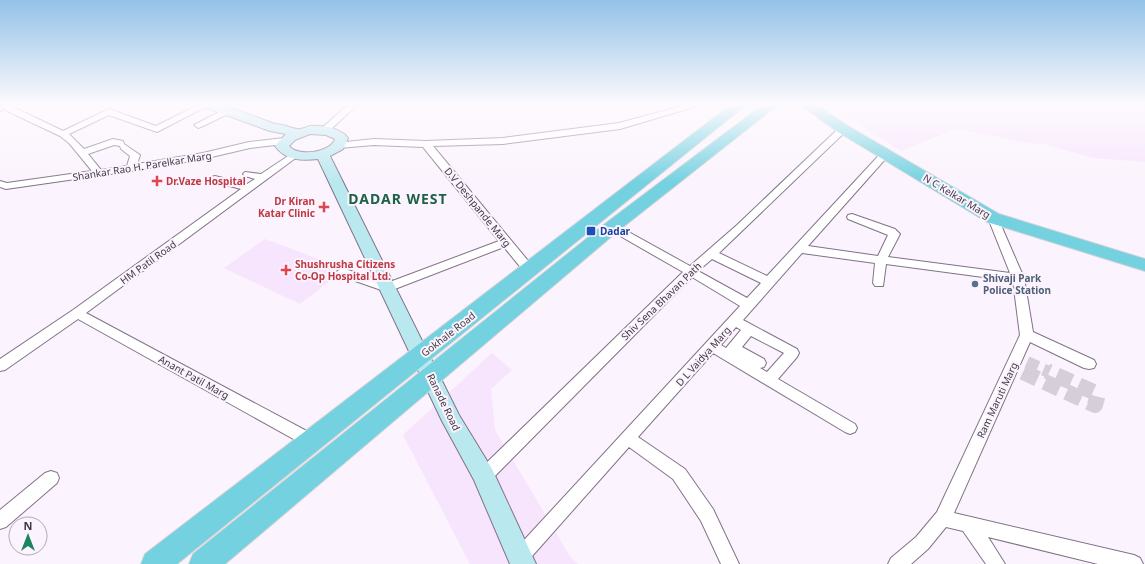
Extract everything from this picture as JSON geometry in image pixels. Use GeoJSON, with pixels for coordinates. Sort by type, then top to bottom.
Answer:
{"type":"FeatureCollection","features":[{"type":"Feature","properties":{"kind":"main road","name":"Gokhale Road"},"geometry":{"type":"LineString","coordinates":[[203,564],[426,366],[530,270],[708,130]]}},
{"type":"Feature","properties":{"kind":"main road","name":"Gokhale Road"},"geometry":{"type":"LineString","coordinates":[[155,564],[311,441],[426,366],[739,130]]}},
{"type":"Feature","properties":{"kind":"main road","name":"N C Kelkar Marg"},"geometry":{"type":"LineString","coordinates":[[845,130],[993,218],[1145,265]]}},
{"type":"Feature","properties":{"kind":"main road","name":"N C Kelkar Marg"},"geometry":{"type":"LineString","coordinates":[[864,130],[999,212],[1145,256]]}},
{"type":"Feature","properties":{"kind":"street"},"geometry":{"type":"LineString","coordinates":[[55,130],[72,141],[99,174]]}},
{"type":"Feature","properties":{"kind":"street"},"geometry":{"type":"LineString","coordinates":[[63,134],[71,130]]}},
{"type":"Feature","properties":{"kind":"street"},"geometry":{"type":"LineString","coordinates":[[273,130],[288,140]]}},
{"type":"Feature","properties":{"kind":"street"},"geometry":{"type":"LineString","coordinates":[[309,130],[288,140],[284,150],[294,155],[312,156],[322,154],[340,142],[367,144],[374,142],[426,144],[503,141],[586,130]]}},
{"type":"Feature","properties":{"kind":"street"},"geometry":{"type":"LineString","coordinates":[[326,130],[336,133],[340,142]]}},
{"type":"Feature","properties":{"kind":"street","name":"Shiv Sena Bhavan Path"},"geometry":{"type":"LineString","coordinates":[[484,476],[689,272],[711,254],[842,130]]}},
{"type":"Feature","properties":{"kind":"street","name":"Shankar Rao H. Parelkar Marg"},"geometry":{"type":"LineString","coordinates":[[2,186],[99,174],[237,149],[248,150],[288,140]]}},
{"type":"Feature","properties":{"kind":"street"},"geometry":{"type":"LineString","coordinates":[[82,153],[113,142],[122,145],[135,155],[131,168]]}},
{"type":"Feature","properties":{"kind":"street","name":"D.V Deshpande Marg"},"geometry":{"type":"LineString","coordinates":[[426,144],[530,270]]}},
{"type":"Feature","properties":{"kind":"street","name":"Ranade Road"},"geometry":{"type":"LineString","coordinates":[[322,154],[452,421],[484,476],[498,513],[521,560]]}},
{"type":"Feature","properties":{"kind":"street","name":"D L Vaidya Marg"},"geometry":{"type":"LineString","coordinates":[[521,560],[628,438],[885,154]]}},
{"type":"Feature","properties":{"kind":"street","name":"HM Patil Road"},"geometry":{"type":"LineString","coordinates":[[0,366],[77,313],[243,183],[263,178],[294,155]]}},
{"type":"Feature","properties":{"kind":"street"},"geometry":{"type":"LineString","coordinates":[[216,178],[243,183]]}},
{"type":"Feature","properties":{"kind":"street"},"geometry":{"type":"LineString","coordinates":[[852,217],[894,233],[894,236],[881,260],[879,283]]}},
{"type":"Feature","properties":{"kind":"street"},"geometry":{"type":"LineString","coordinates":[[993,218],[1018,278],[1035,334],[1089,364]]}},
{"type":"Feature","properties":{"kind":"street"},"geometry":{"type":"LineString","coordinates":[[612,227],[749,305]]}},
{"type":"Feature","properties":{"kind":"street"},"geometry":{"type":"LineString","coordinates":[[342,272],[387,288],[507,242]]}},
{"type":"Feature","properties":{"kind":"street"},"geometry":{"type":"LineString","coordinates":[[800,249],[1018,278]]}},
{"type":"Feature","properties":{"kind":"street"},"geometry":{"type":"LineString","coordinates":[[711,254],[770,282]]}},
{"type":"Feature","properties":{"kind":"street","name":"Anant Patil Marg"},"geometry":{"type":"LineString","coordinates":[[77,313],[311,441]]}},
{"type":"Feature","properties":{"kind":"street"},"geometry":{"type":"LineString","coordinates":[[733,323],[789,351],[769,380]]}},
{"type":"Feature","properties":{"kind":"street"},"geometry":{"type":"LineString","coordinates":[[748,331],[733,348],[759,363]]}},
{"type":"Feature","properties":{"kind":"street","name":"Ram Maruti Marg"},"geometry":{"type":"LineString","coordinates":[[897,564],[922,543],[943,518],[1035,334]]}},
{"type":"Feature","properties":{"kind":"street"},"geometry":{"type":"LineString","coordinates":[[712,346],[769,380],[815,403],[850,428]]}},
{"type":"Feature","properties":{"kind":"street"},"geometry":{"type":"LineString","coordinates":[[628,438],[678,474],[708,515],[730,564]]}},
{"type":"Feature","properties":{"kind":"street"},"geometry":{"type":"LineString","coordinates":[[0,521],[50,478]]}},
{"type":"Feature","properties":{"kind":"street"},"geometry":{"type":"LineString","coordinates":[[943,518],[1085,558],[1134,564]]}},
{"type":"Feature","properties":{"kind":"street"},"geometry":{"type":"LineString","coordinates":[[969,525],[996,564]]}},
{"type":"Feature","properties":{"kind":"shaded area"},"geometry":{"type":"Polygon","coordinates":[[[868,130],[953,130],[901,151],[868,130]]]}},
{"type":"Feature","properties":{"kind":"shaded area"},"geometry":{"type":"Polygon","coordinates":[[[963,130],[1145,130],[1145,162],[1093,158],[1044,144],[1036,144],[963,130]]]}},
{"type":"Feature","properties":{"kind":"shaded area","name":"Shushrusha Citizens Co-Op Hospital Ltd."},"geometry":{"type":"Polygon","coordinates":[[[265,239],[345,269],[300,304],[224,268],[265,239]]]}},
{"type":"Feature","properties":{"kind":"shaded area"},"geometry":{"type":"Polygon","coordinates":[[[492,353],[512,370],[491,389],[495,430],[571,558],[578,564],[470,564],[403,435],[492,353]]]}},
{"type":"Feature","properties":{"kind":"tunnel"},"geometry":{"type":"LineString","coordinates":[[1027,362],[1049,372]]}},
{"type":"Feature","properties":{"kind":"tunnel"},"geometry":{"type":"LineString","coordinates":[[1023,372],[1095,405],[1098,394],[1047,371]]}},
{"type":"Feature","properties":{"kind":"place","name":"Dr.Vaze Hospital"},"geometry":{"type":"Point","coordinates":[157,181]}},
{"type":"Feature","properties":{"kind":"place","name":"Dr Kiran Katar Clinic"},"geometry":{"type":"Point","coordinates":[324,207]}},
{"type":"Feature","properties":{"kind":"place","name":"Dadar"},"geometry":{"type":"Point","coordinates":[591,231]}},
{"type":"Feature","properties":{"kind":"place","name":"Shushrusha Citizens Co-Op Hospital Ltd."},"geometry":{"type":"Point","coordinates":[286,270]}},
{"type":"Feature","properties":{"kind":"place","name":"Shivaji Park Police Station"},"geometry":{"type":"Point","coordinates":[975,284]}},
{"type":"Feature","properties":{"kind":"district","name":"DADAR WEST"},"geometry":{"type":"Point","coordinates":[398,198]}}]}
